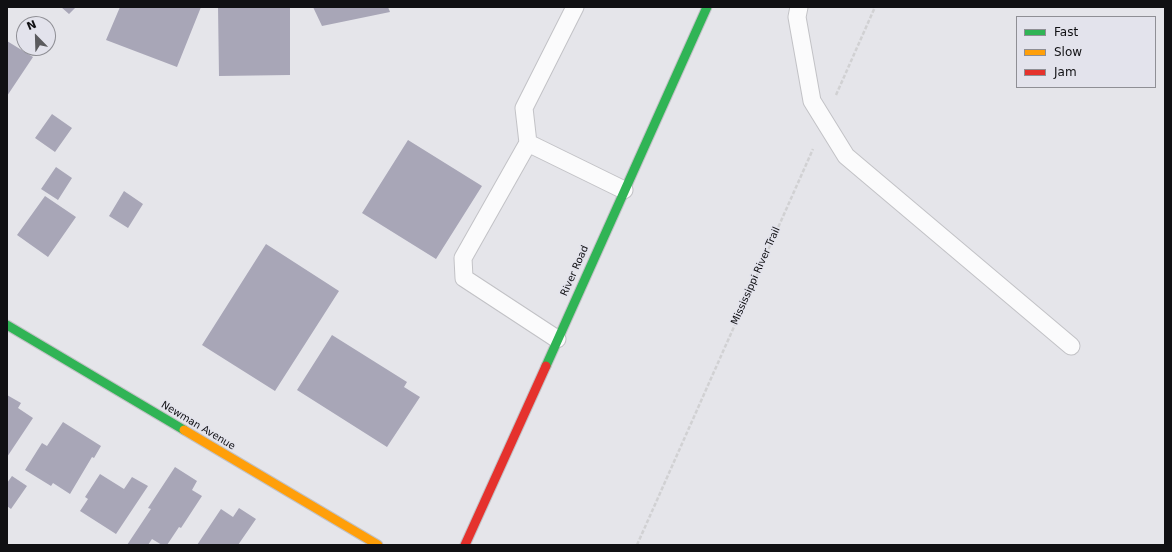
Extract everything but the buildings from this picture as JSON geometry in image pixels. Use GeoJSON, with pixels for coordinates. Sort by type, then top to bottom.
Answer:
{"type":"FeatureCollection","features":[{"type":"Feature","properties":{"kind":"main road","name":"River Road"},"geometry":{"type":"LineString","coordinates":[[465,545],[705,8]]}},
{"type":"Feature","properties":{"kind":"main road","name":"Newman Avenue"},"geometry":{"type":"LineString","coordinates":[[7,325],[378,545]]}},
{"type":"Feature","properties":{"kind":"lane"},"geometry":{"type":"LineString","coordinates":[[557,339],[464,278],[463,258],[528,143],[524,108],[575,7]]}},
{"type":"Feature","properties":{"kind":"lane"},"geometry":{"type":"LineString","coordinates":[[799,7],[797,17],[812,101],[846,156],[1071,346]]}},
{"type":"Feature","properties":{"kind":"lane"},"geometry":{"type":"LineString","coordinates":[[528,143],[624,190]]}},
{"type":"Feature","properties":{"kind":"path","name":"Mississippi River Trail"},"geometry":{"type":"LineString","coordinates":[[637,545],[874,7]]}},
{"type":"Feature","properties":{"kind":"traffic: fast"},"geometry":{"type":"LineString","coordinates":[[546,366],[707,7]]}},
{"type":"Feature","properties":{"kind":"traffic: fast"},"geometry":{"type":"LineString","coordinates":[[7,325],[184,430]]}},
{"type":"Feature","properties":{"kind":"traffic: slow"},"geometry":{"type":"LineString","coordinates":[[184,430],[378,545]]}},
{"type":"Feature","properties":{"kind":"traffic: jam"},"geometry":{"type":"LineString","coordinates":[[465,545],[546,366]]}}]}
